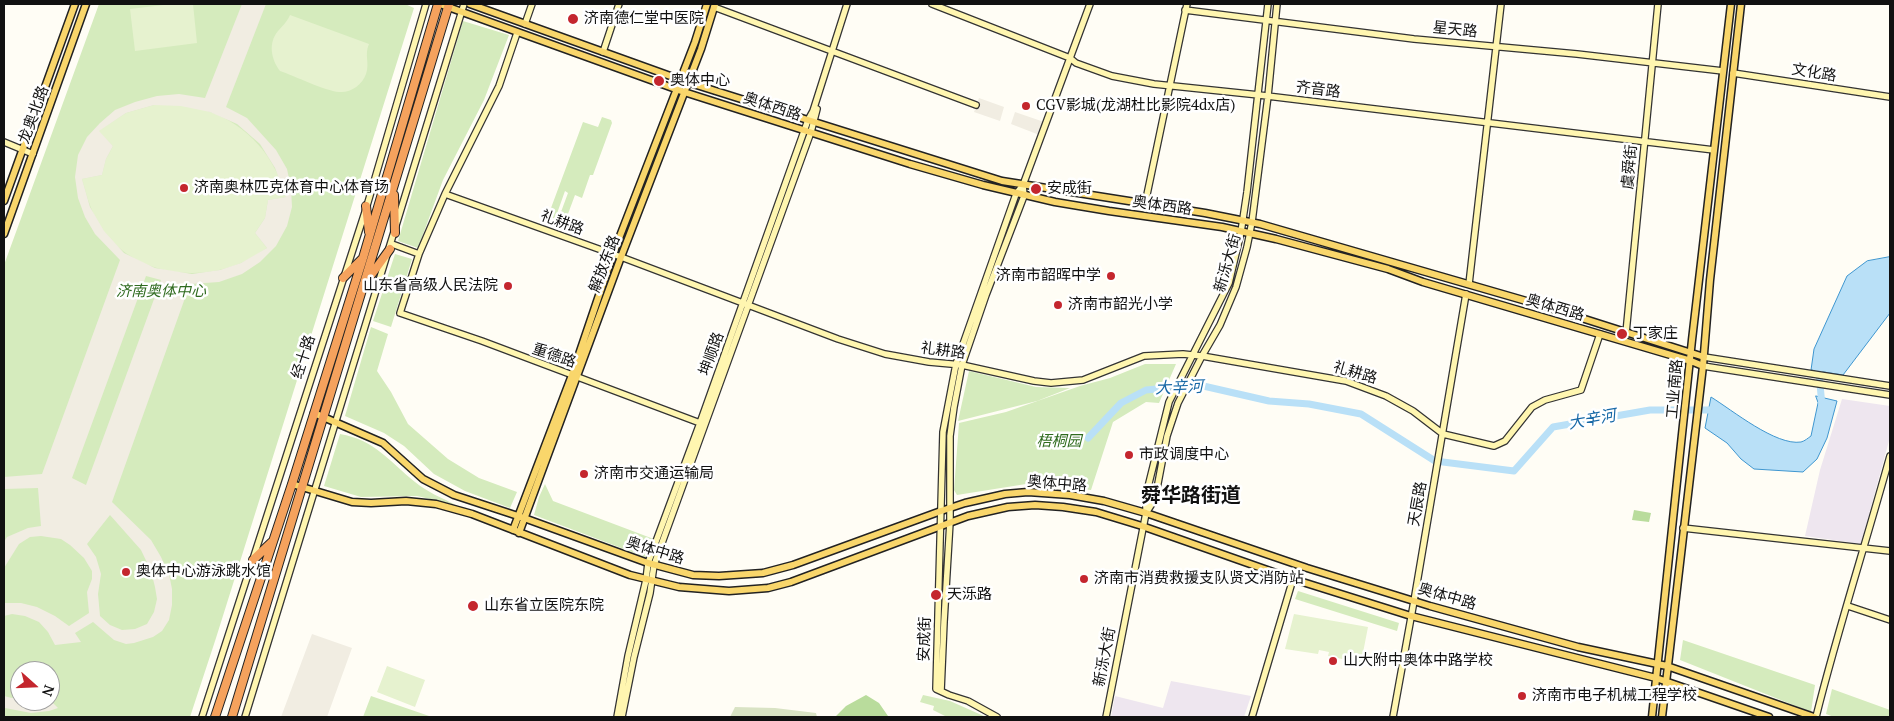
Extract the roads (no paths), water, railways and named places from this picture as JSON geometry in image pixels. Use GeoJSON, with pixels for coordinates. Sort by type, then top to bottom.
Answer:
{"type":"FeatureCollection","features":[{"type":"Feature","properties":{"kind":"highway"},"geometry":{"type":"LineString","coordinates":[[232,717],[393,188],[444,4]]}},
{"type":"Feature","properties":{"kind":"highway","name":"经十路"},"geometry":{"type":"LineString","coordinates":[[215,717],[274,541],[444,4]]}},
{"type":"Feature","properties":{"kind":"highway"},"geometry":{"type":"LineString","coordinates":[[393,188],[395,233]]}},
{"type":"Feature","properties":{"kind":"highway"},"geometry":{"type":"LineString","coordinates":[[366,206],[370,237]]}},
{"type":"Feature","properties":{"kind":"highway"},"geometry":{"type":"LineString","coordinates":[[364,283],[391,247]]}},
{"type":"Feature","properties":{"kind":"highway"},"geometry":{"type":"LineString","coordinates":[[343,278],[363,258]]}},
{"type":"Feature","properties":{"kind":"highway"},"geometry":{"type":"LineString","coordinates":[[253,560],[274,541]]}},
{"type":"Feature","properties":{"kind":"main road","name":"龙奥北路"},"geometry":{"type":"LineString","coordinates":[[4,201],[75,4]]}},
{"type":"Feature","properties":{"kind":"main road","name":"龙奥北路"},"geometry":{"type":"LineString","coordinates":[[4,234],[86,4]]}},
{"type":"Feature","properties":{"kind":"main road","name":"奥体西路"},"geometry":{"type":"LineString","coordinates":[[444,4],[517,33],[684,92],[910,164],[1024,196],[1109,211],[1222,227],[1326,252],[1703,366]]}},
{"type":"Feature","properties":{"kind":"main road","name":"奥体西路"},"geometry":{"type":"LineString","coordinates":[[470,4],[680,80],[984,175],[1023,185],[1252,222],[1469,284],[1704,357]]}},
{"type":"Feature","properties":{"kind":"main road","name":"解放东路"},"geometry":{"type":"LineString","coordinates":[[575,376],[613,254],[695,42],[707,4]]}},
{"type":"Feature","properties":{"kind":"main road","name":"工业南路"},"geometry":{"type":"LineString","coordinates":[[1652,717],[1691,361],[1690,352],[1731,4]]}},
{"type":"Feature","properties":{"kind":"main road","name":"工业南路"},"geometry":{"type":"LineString","coordinates":[[1662,717],[1700,395],[1708,303],[1741,4]]}},
{"type":"Feature","properties":{"kind":"main road","name":"解放东路"},"geometry":{"type":"LineString","coordinates":[[516,531],[701,49],[715,5]]}},
{"type":"Feature","properties":{"kind":"main road","name":"奥体中路"},"geometry":{"type":"LineString","coordinates":[[314,413],[383,443],[423,479],[454,495],[651,564],[693,575],[718,576],[763,573],[793,565],[965,503],[1005,494],[1028,492],[1070,495],[1146,513],[1307,568],[1414,601],[1578,647],[1667,666],[1815,717]]}},
{"type":"Feature","properties":{"kind":"main road","name":"奥体中路"},"geometry":{"type":"LineString","coordinates":[[292,484],[352,502],[371,503],[406,500],[436,504],[472,514],[650,581],[679,587],[729,592],[768,588],[790,582],[968,516],[1035,505],[1096,512],[1142,526],[1293,579],[1411,616],[1656,678],[1769,717]]}},
{"type":"Feature","properties":{"kind":"street","name":"经十路"},"geometry":{"type":"LineString","coordinates":[[202,717],[366,206],[426,4]]}},
{"type":"Feature","properties":{"kind":"street"},"geometry":{"type":"LineString","coordinates":[[246,717],[464,4]]}},
{"type":"Feature","properties":{"kind":"street"},"geometry":{"type":"LineString","coordinates":[[525,24],[532,4]]}},
{"type":"Feature","properties":{"kind":"street"},"geometry":{"type":"LineString","coordinates":[[603,52],[619,4]]}},
{"type":"Feature","properties":{"kind":"street","name":"坤顺路"},"geometry":{"type":"LineString","coordinates":[[651,564],[808,131],[849,4]]}},
{"type":"Feature","properties":{"kind":"street","name":"齐音路"},"geometry":{"type":"LineString","coordinates":[[932,4],[1112,76],[1170,86],[1268,96],[1714,150]]}},
{"type":"Feature","properties":{"kind":"street","name":"安成街"},"geometry":{"type":"LineString","coordinates":[[939,690],[943,432],[959,365],[1016,194],[1023,185],[1090,4]]}},
{"type":"Feature","properties":{"kind":"street","name":"新泺大街"},"geometry":{"type":"LineString","coordinates":[[1106,717],[1146,513],[1146,495],[1160,433],[1170,399],[1229,283],[1241,232],[1259,95],[1268,4]]}},
{"type":"Feature","properties":{"kind":"street","name":"新泺大街"},"geometry":{"type":"LineString","coordinates":[[1146,513],[1155,500],[1167,436],[1178,403],[1220,325],[1236,288],[1250,234],[1268,96],[1277,4]]}},
{"type":"Feature","properties":{"kind":"street"},"geometry":{"type":"LineString","coordinates":[[1469,284],[1501,4]]}},
{"type":"Feature","properties":{"kind":"street","name":"虞舜街"},"geometry":{"type":"LineString","coordinates":[[1626,332],[1658,4]]}},
{"type":"Feature","properties":{"kind":"street"},"geometry":{"type":"LineString","coordinates":[[715,5],[976,105]]}},
{"type":"Feature","properties":{"kind":"street"},"geometry":{"type":"LineString","coordinates":[[1145,204],[1186,7]]}},
{"type":"Feature","properties":{"kind":"street","name":"星天路"},"geometry":{"type":"LineString","coordinates":[[1186,7],[1266,20],[1414,39],[1723,71]]}},
{"type":"Feature","properties":{"kind":"street"},"geometry":{"type":"LineString","coordinates":[[391,247],[419,254],[445,194],[499,86],[517,33]]}},
{"type":"Feature","properties":{"kind":"street","name":"文化路"},"geometry":{"type":"LineString","coordinates":[[1733,73],[1890,97]]}},
{"type":"Feature","properties":{"kind":"street"},"geometry":{"type":"LineString","coordinates":[[4,142],[33,154]]}},
{"type":"Feature","properties":{"kind":"street","name":"安成街"},"geometry":{"type":"LineString","coordinates":[[950,509],[950,436],[959,365],[1024,196],[1023,185]]}},
{"type":"Feature","properties":{"kind":"street","name":"礼耕路"},"geometry":{"type":"LineString","coordinates":[[445,194],[613,254],[838,340],[885,354],[959,365],[1034,381],[1075,382],[1104,373],[1144,356],[1183,354],[1202,356],[1346,381],[1386,396],[1413,411],[1443,434]]}},
{"type":"Feature","properties":{"kind":"street","name":"重德路"},"geometry":{"type":"LineString","coordinates":[[419,254],[400,313],[700,423]]}},
{"type":"Feature","properties":{"kind":"street","name":"天辰路"},"geometry":{"type":"LineString","coordinates":[[1393,717],[1466,294]]}},
{"type":"Feature","properties":{"kind":"street","name":"坤顺路"},"geometry":{"type":"LineString","coordinates":[[622,717],[650,581],[651,564],[700,423],[745,304]]}},
{"type":"Feature","properties":{"kind":"street"},"geometry":{"type":"LineString","coordinates":[[1443,434],[1494,446],[1505,441],[1532,407],[1545,400],[1581,390],[1600,334]]}},
{"type":"Feature","properties":{"kind":"street","name":"奥体西路"},"geometry":{"type":"LineString","coordinates":[[1704,357],[1890,386]]}},
{"type":"Feature","properties":{"kind":"street","name":"奥体西路"},"geometry":{"type":"LineString","coordinates":[[1703,366],[1890,395]]}},
{"type":"Feature","properties":{"kind":"street"},"geometry":{"type":"LineString","coordinates":[[1815,717],[1890,456]]}},
{"type":"Feature","properties":{"kind":"street"},"geometry":{"type":"LineString","coordinates":[[950,509],[950,522]]}},
{"type":"Feature","properties":{"kind":"street","name":"安成街"},"geometry":{"type":"LineString","coordinates":[[939,690],[950,522]]}},
{"type":"Feature","properties":{"kind":"street"},"geometry":{"type":"LineString","coordinates":[[1683,528],[1890,551]]}},
{"type":"Feature","properties":{"kind":"street"},"geometry":{"type":"LineString","coordinates":[[1252,717],[1293,579]]}},
{"type":"Feature","properties":{"kind":"street","name":"坤顺路"},"geometry":{"type":"LineString","coordinates":[[617,717],[628,656],[650,581]]}},
{"type":"Feature","properties":{"kind":"street"},"geometry":{"type":"LineString","coordinates":[[1848,606],[1890,620]]}},
{"type":"Feature","properties":{"kind":"street"},"geometry":{"type":"LineString","coordinates":[[939,690],[968,701],[997,717]]}},
{"type":"Feature","properties":{"kind":"water"},"geometry":{"type":"Polygon","coordinates":[[[1890,257],[1890,313],[1843,375],[1811,370],[1814,349],[1847,276],[1867,261],[1890,257]]]}},
{"type":"Feature","properties":{"kind":"water"},"geometry":{"type":"Polygon","coordinates":[[[1816,396],[1837,401],[1827,438],[1817,459],[1803,472],[1754,469],[1741,459],[1727,443],[1705,428],[1711,397],[1767,433],[1791,442],[1801,442],[1811,436],[1818,403],[1816,396]]]}},
{"type":"Feature","properties":{"kind":"waterway","name":"大辛河"},"geometry":{"type":"LineString","coordinates":[[1818,362],[1822,406]]}},
{"type":"Feature","properties":{"kind":"waterway","name":"大辛河"},"geometry":{"type":"LineString","coordinates":[[1088,438],[1121,403],[1146,390],[1199,385],[1269,401],[1309,404],[1361,414],[1435,461],[1514,471],[1553,427],[1650,410],[1717,410]]}},
{"type":"Feature","properties":{"kind":"place","name":"济南德仁堂中医院"},"geometry":{"type":"Point","coordinates":[573,19]}},
{"type":"Feature","properties":{"kind":"place","name":"奥体中心"},"geometry":{"type":"Point","coordinates":[659,81]}},
{"type":"Feature","properties":{"kind":"place","name":"CGV影城(龙湖杜比影院4dx店)"},"geometry":{"type":"Point","coordinates":[1026,106]}},
{"type":"Feature","properties":{"kind":"place","name":"济南奥林匹克体育中心体育场"},"geometry":{"type":"Point","coordinates":[184,188]}},
{"type":"Feature","properties":{"kind":"place","name":"安成街"},"geometry":{"type":"Point","coordinates":[1036,189]}},
{"type":"Feature","properties":{"kind":"place","name":"济南市韶晖中学"},"geometry":{"type":"Point","coordinates":[1111,276]}},
{"type":"Feature","properties":{"kind":"place","name":"山东省高级人民法院"},"geometry":{"type":"Point","coordinates":[508,286]}},
{"type":"Feature","properties":{"kind":"place","name":"济南市韶光小学"},"geometry":{"type":"Point","coordinates":[1058,305]}},
{"type":"Feature","properties":{"kind":"place","name":"丁家庄"},"geometry":{"type":"Point","coordinates":[1622,334]}},
{"type":"Feature","properties":{"kind":"place","name":"市政调度中心"},"geometry":{"type":"Point","coordinates":[1129,455]}},
{"type":"Feature","properties":{"kind":"place","name":"济南市交通运输局"},"geometry":{"type":"Point","coordinates":[584,474]}},
{"type":"Feature","properties":{"kind":"place","name":"奥体中心游泳跳水馆"},"geometry":{"type":"Point","coordinates":[126,572]}},
{"type":"Feature","properties":{"kind":"place","name":"济南市消费救援支队贤文消防站"},"geometry":{"type":"Point","coordinates":[1084,579]}},
{"type":"Feature","properties":{"kind":"place","name":"天泺路"},"geometry":{"type":"Point","coordinates":[936,595]}},
{"type":"Feature","properties":{"kind":"place","name":"山东省立医院东院"},"geometry":{"type":"Point","coordinates":[473,606]}},
{"type":"Feature","properties":{"kind":"place","name":"山大附中奥体中路学校"},"geometry":{"type":"Point","coordinates":[1333,661]}},
{"type":"Feature","properties":{"kind":"place","name":"济南市电子机械工程学校"},"geometry":{"type":"Point","coordinates":[1522,696]}},
{"type":"Feature","properties":{"kind":"district","name":"舜华路街道"},"geometry":{"type":"Point","coordinates":[1191,496]}},
{"type":"Feature","properties":{"kind":"park label","name":"济南奥体中心"},"geometry":{"type":"Point","coordinates":[161,292]}},
{"type":"Feature","properties":{"kind":"park label","name":"梧桐园"},"geometry":{"type":"Point","coordinates":[1059,442]}}]}
